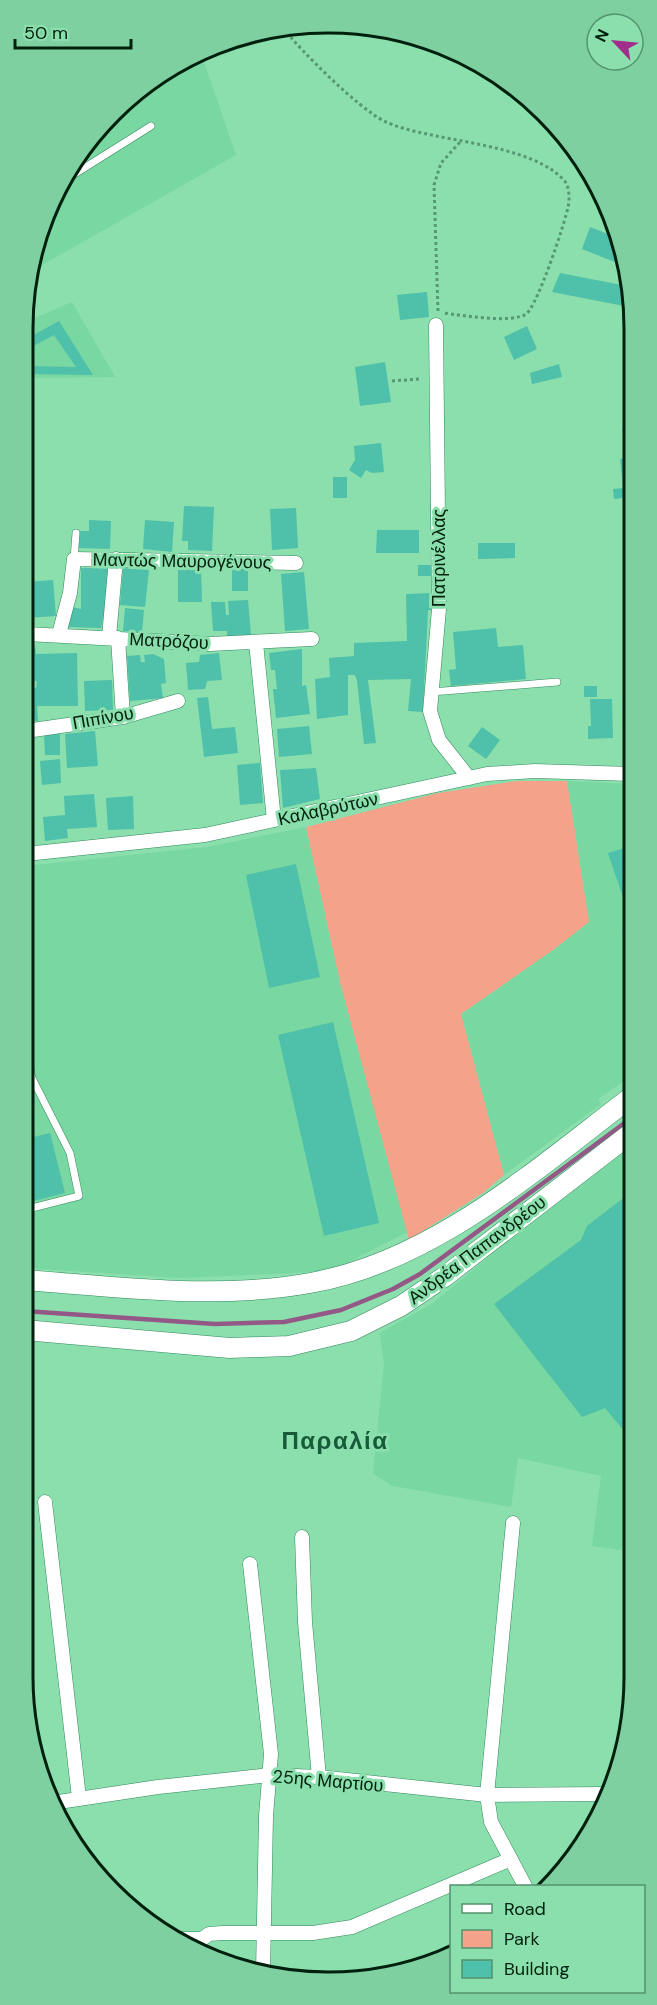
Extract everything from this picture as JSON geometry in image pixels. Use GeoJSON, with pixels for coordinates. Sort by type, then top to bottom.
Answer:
{"type":"FeatureCollection","features":[{"type":"Feature","properties":{"kind":"main road","name":"Ανδρέα Παπανδρέου"},"geometry":{"type":"LineString","coordinates":[[33,1281],[225,1292],[304,1284],[351,1274],[389,1260],[439,1234],[522,1180],[624,1103]]}},
{"type":"Feature","properties":{"kind":"main road","name":"Ανδρέα Παπανδρέου"},"geometry":{"type":"LineString","coordinates":[[33,1331],[230,1348],[289,1346],[326,1339],[374,1320],[422,1293],[624,1139]]}},
{"type":"Feature","properties":{"kind":"street","name":"Πατρινέλλας"},"geometry":{"type":"LineString","coordinates":[[436,325],[439,609],[430,711],[436,733],[469,778]]}},
{"type":"Feature","properties":{"kind":"street","name":"Μαντώς Μαυρογένους"},"geometry":{"type":"LineString","coordinates":[[58,634],[70,592],[74,559],[296,563]]}},
{"type":"Feature","properties":{"kind":"street"},"geometry":{"type":"LineString","coordinates":[[116,559],[114,638],[123,717]]}},
{"type":"Feature","properties":{"kind":"street","name":"Ματρόζου"},"geometry":{"type":"LineString","coordinates":[[33,634],[114,638],[165,644],[256,643],[312,639]]}},
{"type":"Feature","properties":{"kind":"street"},"geometry":{"type":"LineString","coordinates":[[256,643],[274,820]]}},
{"type":"Feature","properties":{"kind":"street","name":"Πιπίνου"},"geometry":{"type":"LineString","coordinates":[[33,730],[123,717],[178,701]]}},
{"type":"Feature","properties":{"kind":"street","name":"Καλαβρύτων"},"geometry":{"type":"LineString","coordinates":[[33,853],[205,834],[469,778],[535,771],[624,774]]}},
{"type":"Feature","properties":{"kind":"street"},"geometry":{"type":"LineString","coordinates":[[45,1502],[79,1798]]}},
{"type":"Feature","properties":{"kind":"street"},"geometry":{"type":"LineString","coordinates":[[513,1523],[487,1795],[491,1822],[524,1885]]}},
{"type":"Feature","properties":{"kind":"street"},"geometry":{"type":"LineString","coordinates":[[302,1538],[306,1633],[319,1777]]}},
{"type":"Feature","properties":{"kind":"street"},"geometry":{"type":"LineString","coordinates":[[250,1564],[267,1708],[270,1775],[266,1816],[263,1964]]}},
{"type":"Feature","properties":{"kind":"street","name":"25ης Μαρτίου"},"geometry":{"type":"LineString","coordinates":[[61,1803],[79,1798],[270,1775],[319,1777],[487,1795],[600,1794]]}},
{"type":"Feature","properties":{"kind":"street"},"geometry":{"type":"LineString","coordinates":[[450,1885],[511,1859]]}},
{"type":"Feature","properties":{"kind":"street"},"geometry":{"type":"LineString","coordinates":[[193,1939],[202,1939],[209,1934],[222,1933],[312,1933],[352,1927],[450,1885]]}},
{"type":"Feature","properties":{"kind":"lane"},"geometry":{"type":"LineString","coordinates":[[79,172],[152,126]]}},
{"type":"Feature","properties":{"kind":"lane"},"geometry":{"type":"LineString","coordinates":[[74,559],[76,533]]}},
{"type":"Feature","properties":{"kind":"lane"},"geometry":{"type":"LineString","coordinates":[[431,692],[557,682]]}},
{"type":"Feature","properties":{"kind":"lane"},"geometry":{"type":"LineString","coordinates":[[33,1080],[70,1153],[80,1196],[33,1208]]}},
{"type":"Feature","properties":{"kind":"path"},"geometry":{"type":"LineString","coordinates":[[290,36],[304,52],[376,116],[397,126],[462,140],[532,162],[557,174],[568,187],[569,202],[538,296],[532,308],[523,316],[500,318],[438,313],[434,186],[441,163],[462,140]]}},
{"type":"Feature","properties":{"kind":"path"},"geometry":{"type":"LineString","coordinates":[[392,381],[420,379]]}},
{"type":"Feature","properties":{"kind":"shaded area"},"geometry":{"type":"Polygon","coordinates":[[[204,60],[236,155],[40,266],[55,215],[83,164],[94,149],[134,106],[164,83],[204,60]]]}},
{"type":"Feature","properties":{"kind":"shaded area"},"geometry":{"type":"Polygon","coordinates":[[[72,302],[115,377],[33,378],[33,319],[72,302]]]}},
{"type":"Feature","properties":{"kind":"shaded area"},"geometry":{"type":"Polygon","coordinates":[[[567,781],[624,784],[624,1081],[598,1099],[601,1104],[504,1175],[461,1014],[589,922],[567,781]]]}},
{"type":"Feature","properties":{"kind":"shaded area"},"geometry":{"type":"Polygon","coordinates":[[[306,827],[340,982],[408,1232],[333,1270],[179,1278],[33,1269],[33,865],[207,847],[306,827]]]}},
{"type":"Feature","properties":{"kind":"shaded area"},"geometry":{"type":"Polygon","coordinates":[[[624,1151],[624,1550],[592,1546],[601,1476],[518,1458],[511,1507],[393,1486],[373,1474],[384,1363],[380,1333],[433,1303],[539,1215],[624,1151]]]}},
{"type":"Feature","properties":{"kind":"green space"},"geometry":{"type":"Polygon","coordinates":[[[516,781],[567,781],[589,922],[461,1014],[504,1175],[483,1193],[409,1240],[340,982],[306,827],[438,793],[516,781]]]}},
{"type":"Feature","properties":{"kind":"building"},"geometry":{"type":"Polygon","coordinates":[[[590,227],[608,234],[616,263],[582,249],[590,227]]]}},
{"type":"Feature","properties":{"kind":"building"},"geometry":{"type":"Polygon","coordinates":[[[560,273],[620,285],[623,306],[552,292],[560,273]]]}},
{"type":"Feature","properties":{"kind":"building"},"geometry":{"type":"Polygon","coordinates":[[[427,292],[429,317],[400,320],[397,295],[427,292]]]}},
{"type":"Feature","properties":{"kind":"building"},"geometry":{"type":"Polygon","coordinates":[[[59,321],[93,375],[33,374],[33,366],[76,367],[54,335],[33,346],[33,335],[59,321]]]}},
{"type":"Feature","properties":{"kind":"building"},"geometry":{"type":"Polygon","coordinates":[[[527,326],[537,349],[514,360],[504,337],[527,326]]]}},
{"type":"Feature","properties":{"kind":"building"},"geometry":{"type":"Polygon","coordinates":[[[385,362],[391,402],[360,406],[355,367],[385,362]]]}},
{"type":"Feature","properties":{"kind":"building"},"geometry":{"type":"Polygon","coordinates":[[[559,364],[562,377],[532,384],[530,373],[559,364]]]}},
{"type":"Feature","properties":{"kind":"building"},"geometry":{"type":"Polygon","coordinates":[[[381,443],[384,472],[372,473],[366,470],[361,478],[349,470],[355,460],[354,446],[381,443]]]}},
{"type":"Feature","properties":{"kind":"building"},"geometry":{"type":"Polygon","coordinates":[[[620,459],[624,459],[623,504],[623,498],[614,499],[613,489],[623,488],[620,459]]]}},
{"type":"Feature","properties":{"kind":"building"},"geometry":{"type":"Polygon","coordinates":[[[333,477],[347,477],[347,498],[333,498],[333,477]]]}},
{"type":"Feature","properties":{"kind":"building"},"geometry":{"type":"Polygon","coordinates":[[[184,506],[214,507],[212,551],[188,550],[188,541],[182,541],[184,506]]]}},
{"type":"Feature","properties":{"kind":"building"},"geometry":{"type":"Polygon","coordinates":[[[296,508],[298,548],[272,550],[270,509],[296,508]]]}},
{"type":"Feature","properties":{"kind":"building"},"geometry":{"type":"Polygon","coordinates":[[[89,520],[111,521],[110,549],[79,548],[80,531],[89,531],[89,520]]]}},
{"type":"Feature","properties":{"kind":"building"},"geometry":{"type":"Polygon","coordinates":[[[145,520],[174,522],[172,552],[143,549],[145,520]]]}},
{"type":"Feature","properties":{"kind":"building"},"geometry":{"type":"Polygon","coordinates":[[[377,530],[419,530],[419,553],[376,553],[377,530]]]}},
{"type":"Feature","properties":{"kind":"building"},"geometry":{"type":"Polygon","coordinates":[[[478,543],[515,543],[515,558],[478,559],[478,543]]]}},
{"type":"Feature","properties":{"kind":"building"},"geometry":{"type":"Polygon","coordinates":[[[418,565],[432,565],[432,576],[418,576],[418,565]]]}},
{"type":"Feature","properties":{"kind":"building"},"geometry":{"type":"Polygon","coordinates":[[[248,567],[248,591],[232,591],[232,568],[248,567]]]}},
{"type":"Feature","properties":{"kind":"building"},"geometry":{"type":"Polygon","coordinates":[[[81,568],[108,568],[107,601],[101,628],[68,627],[73,607],[81,609],[81,568]]]}},
{"type":"Feature","properties":{"kind":"building"},"geometry":{"type":"Polygon","coordinates":[[[123,568],[149,570],[145,607],[120,605],[123,568]]]}},
{"type":"Feature","properties":{"kind":"building"},"geometry":{"type":"Polygon","coordinates":[[[178,568],[201,568],[202,602],[178,602],[178,568]]]}},
{"type":"Feature","properties":{"kind":"building"},"geometry":{"type":"Polygon","coordinates":[[[304,572],[309,629],[285,631],[281,574],[304,572]]]}},
{"type":"Feature","properties":{"kind":"building"},"geometry":{"type":"Polygon","coordinates":[[[53,580],[56,616],[33,618],[33,582],[53,580]]]}},
{"type":"Feature","properties":{"kind":"building"},"geometry":{"type":"Polygon","coordinates":[[[432,593],[433,610],[428,610],[423,712],[408,711],[411,679],[368,680],[376,743],[364,744],[357,681],[355,675],[348,675],[348,715],[317,719],[315,679],[330,677],[329,658],[354,656],[354,643],[407,641],[406,594],[432,593]]]}},
{"type":"Feature","properties":{"kind":"building"},"geometry":{"type":"Polygon","coordinates":[[[248,600],[251,635],[227,637],[227,631],[213,631],[211,602],[225,602],[226,615],[229,615],[228,601],[248,600]]]}},
{"type":"Feature","properties":{"kind":"building"},"geometry":{"type":"Polygon","coordinates":[[[125,608],[144,610],[142,633],[123,631],[125,608]]]}},
{"type":"Feature","properties":{"kind":"building"},"geometry":{"type":"Polygon","coordinates":[[[496,628],[498,647],[523,645],[526,679],[451,686],[449,670],[456,669],[453,632],[496,628]]]}},
{"type":"Feature","properties":{"kind":"building"},"geometry":{"type":"Polygon","coordinates":[[[33,646],[35,646],[36,654],[77,653],[78,706],[37,706],[38,721],[33,721],[33,688],[36,688],[37,681],[33,681],[33,646]]]}},
{"type":"Feature","properties":{"kind":"building"},"geometry":{"type":"Polygon","coordinates":[[[302,649],[302,686],[306,685],[310,714],[276,718],[273,689],[277,689],[275,670],[271,670],[269,653],[302,649]]]}},
{"type":"Feature","properties":{"kind":"building"},"geometry":{"type":"Polygon","coordinates":[[[219,653],[222,680],[207,681],[205,689],[188,690],[186,663],[199,662],[200,655],[219,653]]]}},
{"type":"Feature","properties":{"kind":"building"},"geometry":{"type":"Polygon","coordinates":[[[153,654],[164,659],[166,683],[161,684],[163,698],[130,701],[127,656],[140,655],[141,662],[145,662],[144,655],[153,654]]]}},
{"type":"Feature","properties":{"kind":"building"},"geometry":{"type":"Polygon","coordinates":[[[112,680],[113,710],[85,711],[84,681],[112,680]]]}},
{"type":"Feature","properties":{"kind":"building"},"geometry":{"type":"Polygon","coordinates":[[[584,686],[597,686],[597,697],[584,697],[584,686]]]}},
{"type":"Feature","properties":{"kind":"building"},"geometry":{"type":"Polygon","coordinates":[[[208,697],[212,729],[235,727],[238,753],[204,757],[197,698],[208,697]]]}},
{"type":"Feature","properties":{"kind":"building"},"geometry":{"type":"Polygon","coordinates":[[[590,699],[612,699],[613,738],[588,739],[588,726],[591,726],[590,699]]]}},
{"type":"Feature","properties":{"kind":"building"},"geometry":{"type":"Polygon","coordinates":[[[309,726],[312,754],[279,757],[277,729],[309,726]]]}},
{"type":"Feature","properties":{"kind":"building"},"geometry":{"type":"Polygon","coordinates":[[[482,727],[500,740],[486,759],[468,746],[482,727]]]}},
{"type":"Feature","properties":{"kind":"building"},"geometry":{"type":"Polygon","coordinates":[[[95,731],[98,766],[67,768],[65,734],[95,731]]]}},
{"type":"Feature","properties":{"kind":"building"},"geometry":{"type":"Polygon","coordinates":[[[60,734],[60,755],[45,755],[44,735],[60,734]]]}},
{"type":"Feature","properties":{"kind":"building"},"geometry":{"type":"Polygon","coordinates":[[[60,759],[61,783],[42,785],[40,761],[60,759]]]}},
{"type":"Feature","properties":{"kind":"building"},"geometry":{"type":"Polygon","coordinates":[[[260,763],[263,803],[240,805],[237,765],[260,763]]]}},
{"type":"Feature","properties":{"kind":"building"},"geometry":{"type":"Polygon","coordinates":[[[316,768],[320,799],[283,808],[280,770],[316,768]]]}},
{"type":"Feature","properties":{"kind":"building"},"geometry":{"type":"Polygon","coordinates":[[[94,794],[97,827],[67,829],[68,838],[45,841],[43,817],[65,815],[64,796],[94,794]]]}},
{"type":"Feature","properties":{"kind":"building"},"geometry":{"type":"Polygon","coordinates":[[[133,796],[134,829],[108,830],[106,798],[133,796]]]}},
{"type":"Feature","properties":{"kind":"building"},"geometry":{"type":"Polygon","coordinates":[[[624,848],[624,900],[608,853],[624,848]]]}},
{"type":"Feature","properties":{"kind":"building"},"geometry":{"type":"Polygon","coordinates":[[[296,864],[320,977],[269,988],[246,875],[296,864]]]}},
{"type":"Feature","properties":{"kind":"building"},"geometry":{"type":"Polygon","coordinates":[[[333,1022],[379,1223],[324,1236],[278,1035],[333,1022]]]}},
{"type":"Feature","properties":{"kind":"building"},"geometry":{"type":"Polygon","coordinates":[[[50,1133],[65,1193],[33,1201],[33,1137],[50,1133]]]}},
{"type":"Feature","properties":{"kind":"building"},"geometry":{"type":"Polygon","coordinates":[[[624,1198],[624,1431],[605,1408],[582,1417],[494,1304],[581,1240],[587,1226],[624,1198]]]}},
{"type":"Feature","properties":{"kind":"waterway"},"geometry":{"type":"LineString","coordinates":[[33,1312],[215,1324],[284,1322],[341,1310],[393,1289],[420,1274],[624,1123]]}},
{"type":"Feature","properties":{"kind":"district","name":"Παραλία"},"geometry":{"type":"Point","coordinates":[335,1440]}}]}
